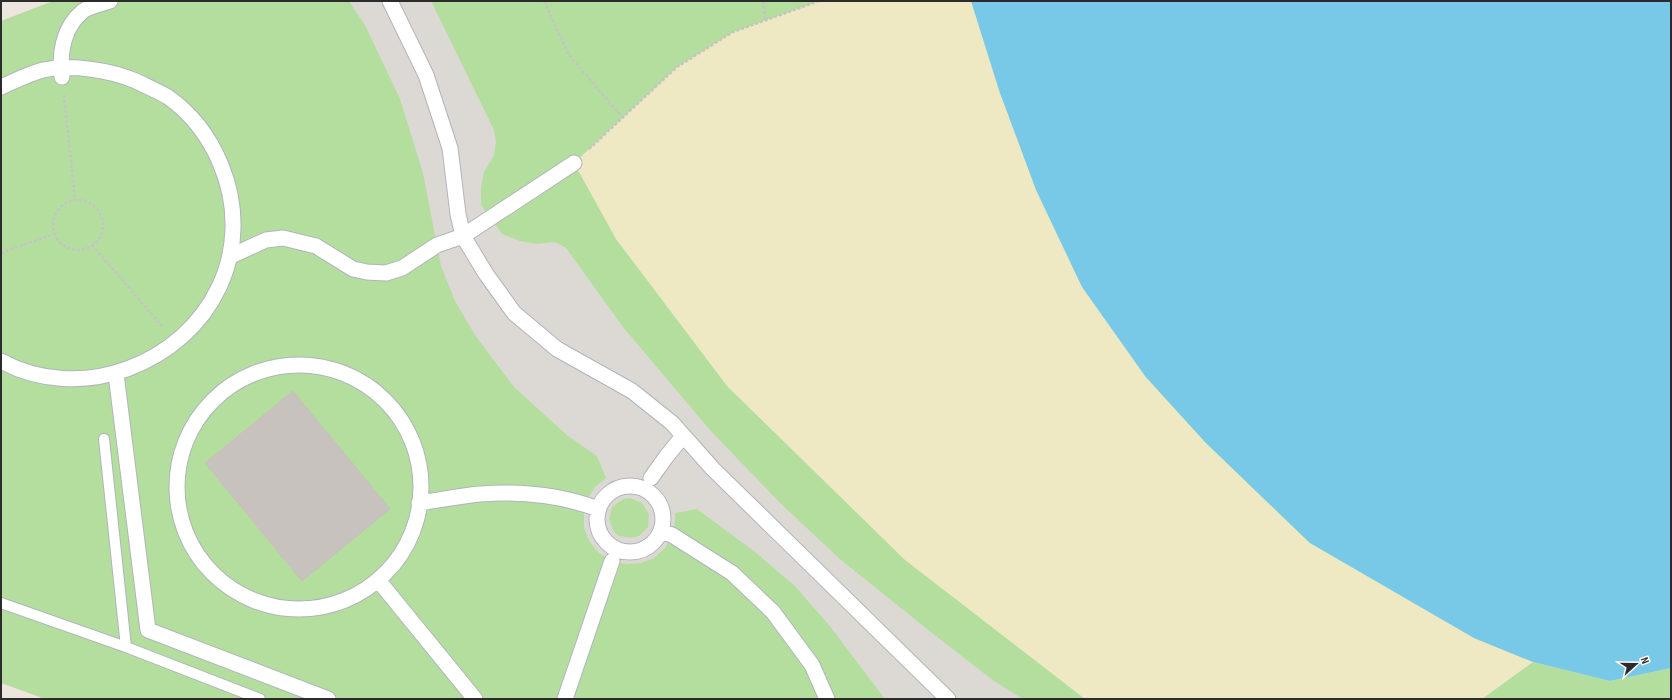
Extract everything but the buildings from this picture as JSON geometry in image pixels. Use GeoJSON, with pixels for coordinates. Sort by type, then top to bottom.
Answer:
{"type":"FeatureCollection","features":[{"type":"Feature","properties":{"kind":"street"},"geometry":{"type":"LineString","coordinates":[[61,73],[60,61],[62,44],[74,21],[83,11],[110,1]]}},
{"type":"Feature","properties":{"kind":"street"},"geometry":{"type":"LineString","coordinates":[[390,1],[426,75],[450,148],[458,214],[463,236],[486,274],[514,313],[558,349],[632,391],[672,423],[713,469],[948,699]]}},
{"type":"Feature","properties":{"kind":"street"},"geometry":{"type":"LineString","coordinates":[[1,87],[44,70],[61,73],[103,70],[124,76],[167,97],[198,125],[211,142],[229,187],[232,200],[234,227],[231,256],[224,277],[211,304],[188,332],[152,359],[116,374],[72,380],[29,373],[1,361]]}},
{"type":"Feature","properties":{"kind":"street"},"geometry":{"type":"LineString","coordinates":[[231,256],[266,240],[283,238],[316,246],[352,269],[386,273],[402,268],[438,245],[463,236],[574,163]]}},
{"type":"Feature","properties":{"kind":"street"},"geometry":{"type":"LineString","coordinates":[[293,365],[312,366],[331,369],[366,386],[395,412],[405,428],[415,452],[420,483],[419,503],[415,522],[408,541],[398,558],[378,580],[353,597],[334,604],[315,608],[295,609],[275,607],[238,593],[207,567],[195,551],[186,533],[180,514],[177,494],[180,462],[188,437],[196,420],[208,405],[222,392],[238,381],[274,367],[293,365]]}},
{"type":"Feature","properties":{"kind":"street"},"geometry":{"type":"LineString","coordinates":[[116,374],[148,630],[328,699]]}},
{"type":"Feature","properties":{"kind":"street"},"geometry":{"type":"LineString","coordinates":[[651,478],[683,436]]}},
{"type":"Feature","properties":{"kind":"street"},"geometry":{"type":"LineString","coordinates":[[633,485],[644,488],[653,494],[660,503],[663,514],[661,530],[653,543],[644,549],[634,552],[623,552],[613,548],[604,540],[599,531],[596,520],[598,508],[603,498],[611,490],[622,486],[633,485]]}},
{"type":"Feature","properties":{"kind":"street"},"geometry":{"type":"LineString","coordinates":[[419,503],[479,494],[508,493],[559,498],[598,508]]}},
{"type":"Feature","properties":{"kind":"street"},"geometry":{"type":"LineString","coordinates":[[661,530],[672,535],[732,573],[773,612],[812,665],[828,699]]}},
{"type":"Feature","properties":{"kind":"street"},"geometry":{"type":"LineString","coordinates":[[565,699],[612,561]]}},
{"type":"Feature","properties":{"kind":"street"},"geometry":{"type":"LineString","coordinates":[[378,580],[475,699]]}},
{"type":"Feature","properties":{"kind":"lane"},"geometry":{"type":"LineString","coordinates":[[104,439],[126,648]]}},
{"type":"Feature","properties":{"kind":"lane"},"geometry":{"type":"LineString","coordinates":[[1,603],[126,648],[260,699]]}},
{"type":"Feature","properties":{"kind":"path"},"geometry":{"type":"LineString","coordinates":[[544,1],[569,54],[622,117]]}},
{"type":"Feature","properties":{"kind":"path"},"geometry":{"type":"LineString","coordinates":[[762,1],[766,21]]}},
{"type":"Feature","properties":{"kind":"path"},"geometry":{"type":"LineString","coordinates":[[574,163],[677,67],[733,32],[819,1]]}},
{"type":"Feature","properties":{"kind":"path"},"geometry":{"type":"LineString","coordinates":[[61,73],[76,200]]}},
{"type":"Feature","properties":{"kind":"path"},"geometry":{"type":"LineString","coordinates":[[76,200],[91,204],[101,216],[101,232],[92,245],[78,250],[70,249],[58,240],[54,234],[53,226],[57,212],[68,202],[76,200]]}},
{"type":"Feature","properties":{"kind":"path"},"geometry":{"type":"LineString","coordinates":[[1,253],[54,234]]}},
{"type":"Feature","properties":{"kind":"path"},"geometry":{"type":"LineString","coordinates":[[92,245],[175,342]]}},
{"type":"Feature","properties":{"kind":"green space"},"geometry":{"type":"Polygon","coordinates":[[[53,1],[971,1],[1000,94],[1310,543],[1474,638],[1533,662],[1610,681],[1671,668],[1671,699],[45,699],[1,683],[1,21],[53,1]]]}},
{"type":"Feature","properties":{"kind":"sand"},"geometry":{"type":"Polygon","coordinates":[[[819,1],[971,1],[1000,94],[1145,376],[1205,442],[1310,543],[1474,638],[1533,662],[1482,699],[1085,699],[905,560],[727,386],[616,239],[574,163],[677,67],[733,32],[819,1]]]}},
{"type":"Feature","properties":{"kind":"shaded area"},"geometry":{"type":"Polygon","coordinates":[[[349,1],[431,1],[494,130],[496,142],[494,155],[484,172],[481,187],[481,205],[502,234],[520,241],[537,244],[555,242],[566,248],[623,327],[709,429],[780,503],[841,560],[994,681],[1023,699],[885,699],[829,625],[794,585],[755,552],[697,509],[675,513],[672,535],[665,548],[654,558],[641,563],[626,564],[612,561],[599,553],[590,542],[584,528],[584,514],[587,500],[595,487],[606,478],[597,456],[568,436],[514,387],[475,335],[455,301],[441,266],[423,173],[400,99],[366,27],[349,1]],[[630,498],[623,499],[612,507],[609,519],[614,532],[619,536],[632,538],[639,536],[648,527],[649,514],[642,503],[630,498]]]}},
{"type":"Feature","properties":{"kind":"water"},"geometry":{"type":"Polygon","coordinates":[[[971,1],[1671,1],[1671,668],[1610,681],[1533,662],[1474,638],[1310,543],[1205,442],[1145,376],[1082,287],[1036,190],[1000,93],[971,1]]]}}]}
